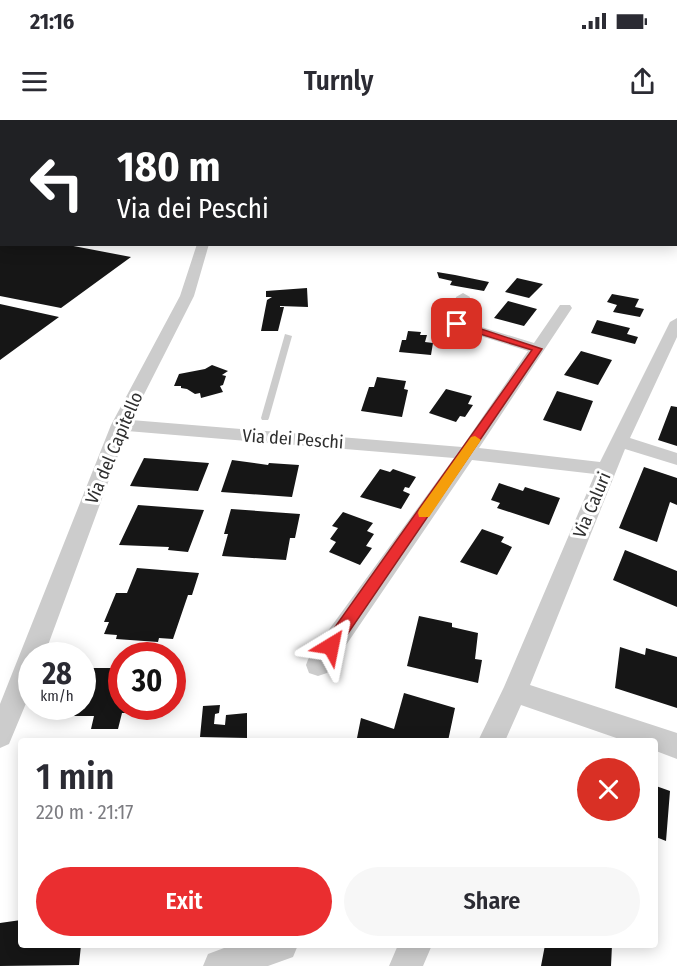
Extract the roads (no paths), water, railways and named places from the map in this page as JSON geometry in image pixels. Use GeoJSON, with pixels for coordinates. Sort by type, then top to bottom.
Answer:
{"type":"FeatureCollection","features":[{"type":"Feature","properties":{"kind":"street","name":"Via del Capitello"},"geometry":{"type":"LineString","coordinates":[[37,642],[120,425],[187,296],[202,246]]}},
{"type":"Feature","properties":{"kind":"street"},"geometry":{"type":"LineString","coordinates":[[463,297],[457,324],[537,349]]}},
{"type":"Feature","properties":{"kind":"street"},"geometry":{"type":"LineString","coordinates":[[318,665],[467,453],[565,308]]}},
{"type":"Feature","properties":{"kind":"street","name":"Via Caluri"},"geometry":{"type":"LineString","coordinates":[[492,738],[515,691],[606,469],[677,322]]}},
{"type":"Feature","properties":{"kind":"street","name":"Via dei Peschi"},"geometry":{"type":"LineString","coordinates":[[120,425],[467,453],[606,469]]}},
{"type":"Feature","properties":{"kind":"street"},"geometry":{"type":"LineString","coordinates":[[620,441],[677,459]]}},
{"type":"Feature","properties":{"kind":"street","name":"Via del Capitello"},"geometry":{"type":"LineString","coordinates":[[0,735],[18,691]]}},
{"type":"Feature","properties":{"kind":"street"},"geometry":{"type":"LineString","coordinates":[[515,691],[653,738]]}},
{"type":"Feature","properties":{"kind":"street"},"geometry":{"type":"LineString","coordinates":[[658,740],[677,746]]}},
{"type":"Feature","properties":{"kind":"street"},"geometry":{"type":"LineString","coordinates":[[220,966],[272,948]]}},
{"type":"Feature","properties":{"kind":"street"},"geometry":{"type":"LineString","coordinates":[[406,966],[414,948]]}},
{"type":"Feature","properties":{"kind":"lane"},"geometry":{"type":"LineString","coordinates":[[265,418],[288,336]]}}]}
